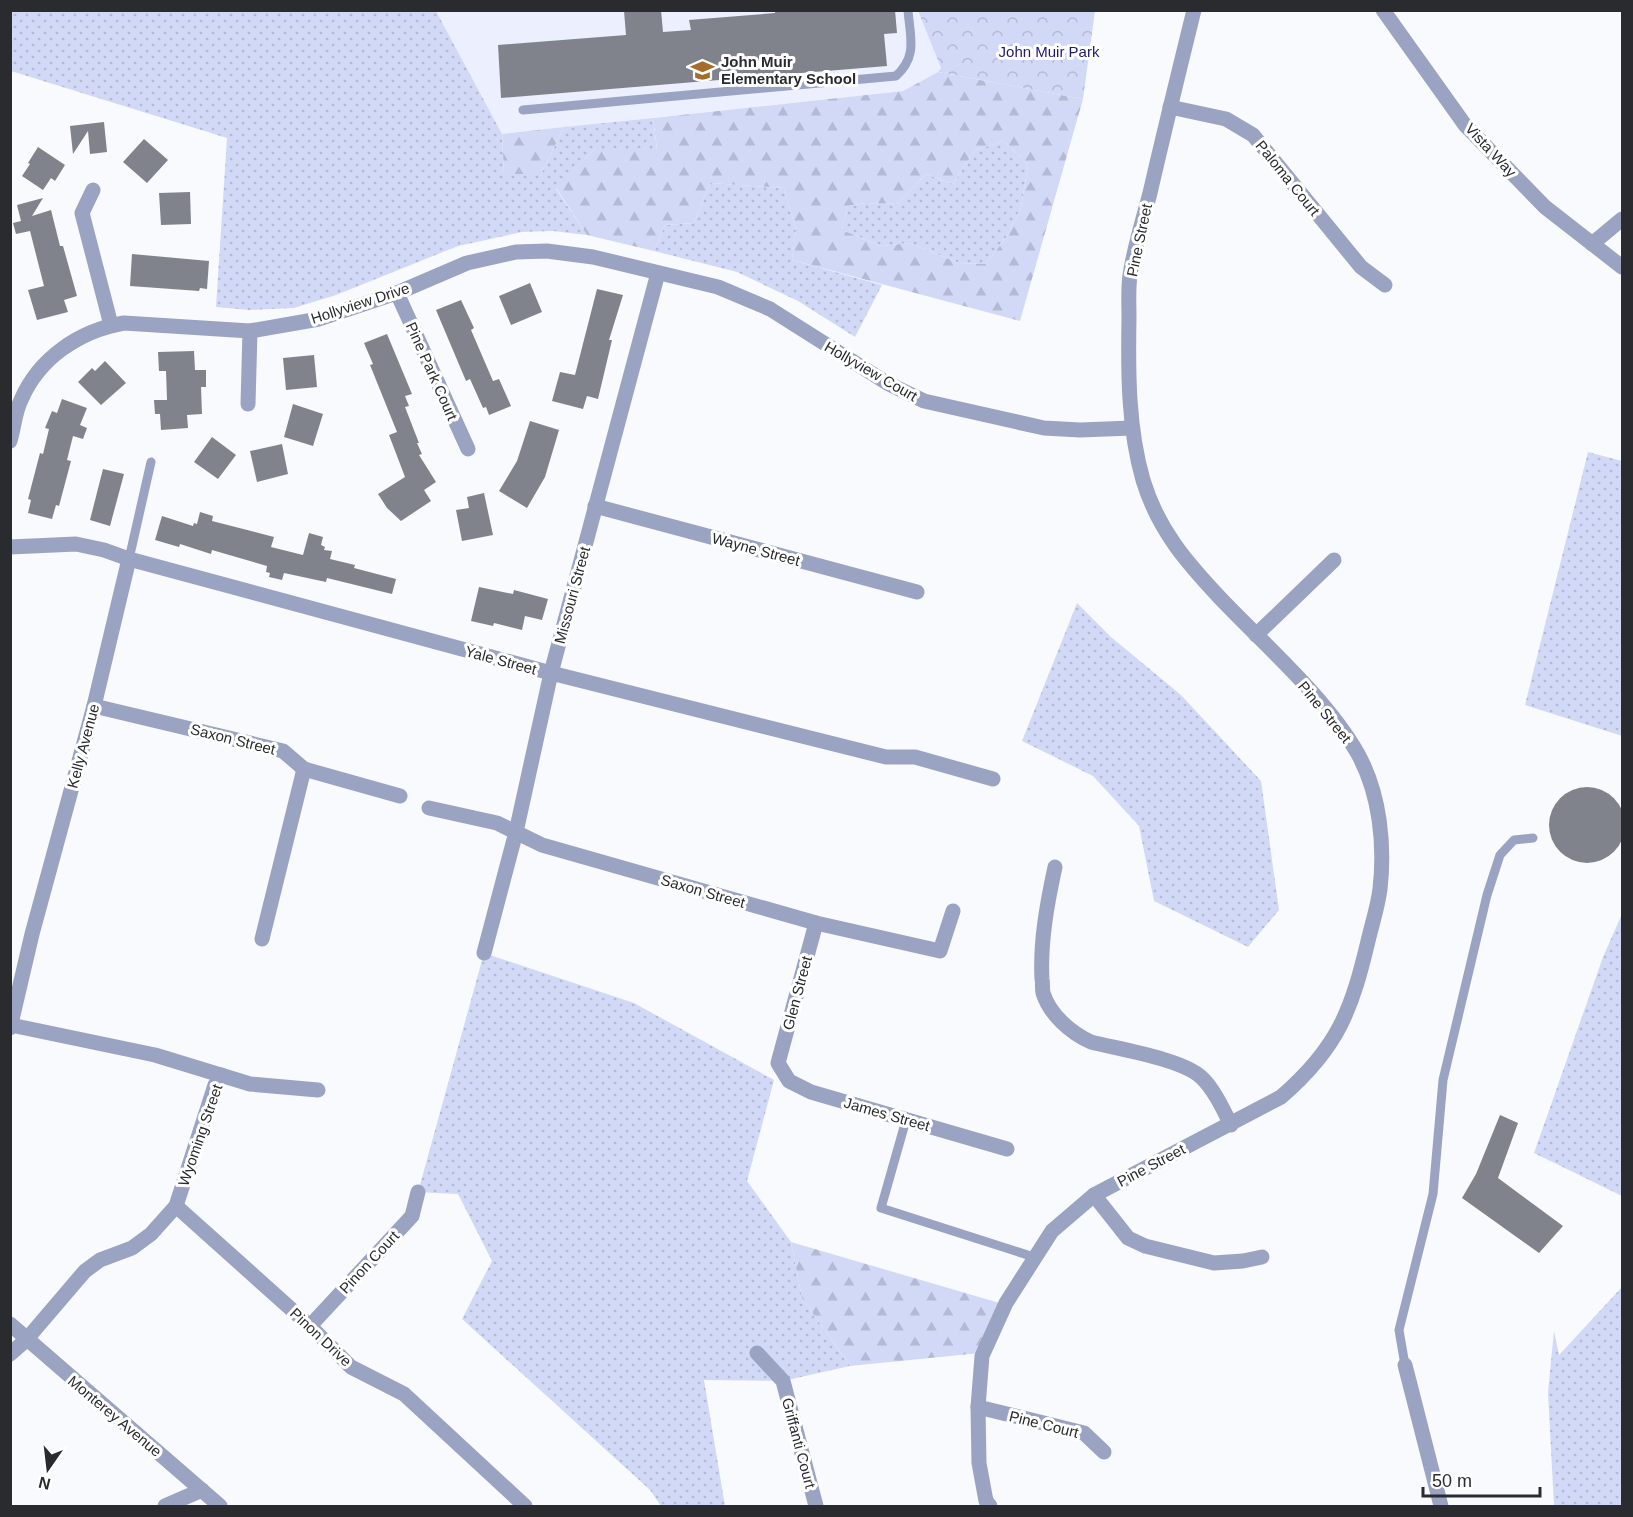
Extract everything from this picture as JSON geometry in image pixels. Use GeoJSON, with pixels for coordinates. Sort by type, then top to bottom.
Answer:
{"type":"FeatureCollection","features":[{"type":"Feature","properties":{"kind":"street","name":"Pine Street"},"geometry":{"type":"LineString","coordinates":[[990,1506],[986,1501],[980,1464],[978,1407],[982,1356],[1006,1303],[1034,1257],[1052,1231],[1094,1195],[1281,1097],[1306,1076],[1327,1050],[1343,1022],[1356,989],[1380,891],[1381,825],[1373,791],[1359,756],[1338,722],[1188,564],[1171,540],[1154,509],[1135,447],[1128,355],[1130,276],[1194,10]]}},
{"type":"Feature","properties":{"kind":"street","name":"Vista Way"},"geometry":{"type":"LineString","coordinates":[[1383,10],[1465,125],[1545,207],[1623,267]]}},
{"type":"Feature","properties":{"kind":"street","name":"Paloma Court"},"geometry":{"type":"LineString","coordinates":[[1170,107],[1226,119],[1252,135],[1361,267],[1385,285]]}},
{"type":"Feature","properties":{"kind":"street"},"geometry":{"type":"LineString","coordinates":[[93,190],[82,213],[111,325]]}},
{"type":"Feature","properties":{"kind":"street"},"geometry":{"type":"LineString","coordinates":[[1592,244],[1623,219]]}},
{"type":"Feature","properties":{"kind":"street","name":"Hollyview Drive"},"geometry":{"type":"LineString","coordinates":[[10,441],[20,402],[35,373],[61,348],[111,325],[124,323],[250,331],[319,319],[397,293],[467,263],[516,252],[547,251],[593,257],[658,273]]}},
{"type":"Feature","properties":{"kind":"street","name":"Hollyview Court"},"geometry":{"type":"LineString","coordinates":[[658,273],[718,287],[770,309],[886,383],[924,401],[1044,428],[1080,430],[1132,428]]}},
{"type":"Feature","properties":{"kind":"street","name":"Missouri Street"},"geometry":{"type":"LineString","coordinates":[[484,953],[516,832],[551,674],[658,273]]}},
{"type":"Feature","properties":{"kind":"street","name":"Pine Park Court"},"geometry":{"type":"LineString","coordinates":[[397,293],[468,449]]}},
{"type":"Feature","properties":{"kind":"street"},"geometry":{"type":"LineString","coordinates":[[248,404],[250,331]]}},
{"type":"Feature","properties":{"kind":"street","name":"Wayne Street"},"geometry":{"type":"LineString","coordinates":[[595,506],[917,592]]}},
{"type":"Feature","properties":{"kind":"street","name":"Yale Street"},"geometry":{"type":"LineString","coordinates":[[10,547],[76,544],[105,550],[129,559],[551,674],[885,757],[915,757],[993,779]]}},
{"type":"Feature","properties":{"kind":"street","name":"Kelly Avenue"},"geometry":{"type":"LineString","coordinates":[[11,1027],[32,934],[94,706],[129,559]]}},
{"type":"Feature","properties":{"kind":"street"},"geometry":{"type":"LineString","coordinates":[[1256,635],[1334,560]]}},
{"type":"Feature","properties":{"kind":"street","name":"Saxon Street"},"geometry":{"type":"LineString","coordinates":[[94,706],[283,752],[304,769],[400,796]]}},
{"type":"Feature","properties":{"kind":"street"},"geometry":{"type":"LineString","coordinates":[[262,939],[304,769]]}},
{"type":"Feature","properties":{"kind":"street","name":"Saxon Street"},"geometry":{"type":"LineString","coordinates":[[429,808],[497,824],[542,845],[816,923],[940,951],[953,910]]}},
{"type":"Feature","properties":{"kind":"street"},"geometry":{"type":"LineString","coordinates":[[1055,867],[1040,954],[1043,993],[1053,1011],[1077,1036],[1091,1042],[1189,1068],[1202,1078],[1221,1105],[1231,1125]]}},
{"type":"Feature","properties":{"kind":"street","name":"Glen Street"},"geometry":{"type":"LineString","coordinates":[[778,1063],[816,923]]}},
{"type":"Feature","properties":{"kind":"street","name":"Wyoming Street"},"geometry":{"type":"LineString","coordinates":[[10,1354],[26,1340],[85,1271],[100,1260],[132,1248],[151,1234],[176,1206],[215,1085],[221,1076],[155,1055],[11,1027]]}},
{"type":"Feature","properties":{"kind":"street","name":"James Street"},"geometry":{"type":"LineString","coordinates":[[778,1063],[789,1081],[811,1092],[1007,1149]]}},
{"type":"Feature","properties":{"kind":"street"},"geometry":{"type":"LineString","coordinates":[[221,1076],[250,1084],[318,1090]]}},
{"type":"Feature","properties":{"kind":"street","name":"Pinon Court"},"geometry":{"type":"LineString","coordinates":[[310,1326],[412,1216],[418,1192]]}},
{"type":"Feature","properties":{"kind":"street"},"geometry":{"type":"LineString","coordinates":[[1094,1195],[1128,1238],[1145,1246],[1214,1263],[1262,1257]]}},
{"type":"Feature","properties":{"kind":"street","name":"Pinon Drive"},"geometry":{"type":"LineString","coordinates":[[176,1206],[310,1326],[351,1367],[404,1394],[525,1506]]}},
{"type":"Feature","properties":{"kind":"street","name":"Monterey Avenue"},"geometry":{"type":"LineString","coordinates":[[10,1324],[220,1506]]}},
{"type":"Feature","properties":{"kind":"street","name":"Griffanti Court"},"geometry":{"type":"LineString","coordinates":[[756,1353],[783,1381],[816,1506]]}},
{"type":"Feature","properties":{"kind":"street"},"geometry":{"type":"LineString","coordinates":[[1405,1365],[1441,1506]]}},
{"type":"Feature","properties":{"kind":"street","name":"Pine Court"},"geometry":{"type":"LineString","coordinates":[[978,1407],[1084,1433],[1104,1452]]}},
{"type":"Feature","properties":{"kind":"street"},"geometry":{"type":"LineString","coordinates":[[165,1506],[202,1490]]}},
{"type":"Feature","properties":{"kind":"lane"},"geometry":{"type":"LineString","coordinates":[[524,110],[896,76],[905,67],[912,54],[908,10]]}},
{"type":"Feature","properties":{"kind":"lane","name":"Kelly Avenue"},"geometry":{"type":"LineString","coordinates":[[129,559],[151,462]]}},
{"type":"Feature","properties":{"kind":"lane"},"geometry":{"type":"LineString","coordinates":[[1405,1365],[1399,1330],[1433,1194],[1443,1080],[1487,895],[1500,855],[1514,840],[1533,838]]}},
{"type":"Feature","properties":{"kind":"lane"},"geometry":{"type":"LineString","coordinates":[[906,1120],[881,1208],[1034,1257]]}},
{"type":"Feature","properties":{"kind":"shaded area","name":"John Muir Elementary School"},"geometry":{"type":"Polygon","coordinates":[[[436,11],[918,11],[941,68],[938,72],[903,91],[502,134],[436,11]]]}},
{"type":"Feature","properties":{"kind":"green space"},"geometry":{"type":"Polygon","coordinates":[[[10,11],[436,11],[502,134],[504,174],[541,174],[564,127],[653,118],[657,150],[595,149],[556,189],[587,235],[553,231],[522,232],[458,246],[336,295],[294,308],[249,310],[216,307],[227,138],[11,71],[10,11]]]}},
{"type":"Feature","properties":{"kind":"green space","name":"John Muir Park"},"geometry":{"type":"Polygon","coordinates":[[[918,11],[1095,11],[1083,99],[938,72],[941,68],[918,11]]]}},
{"type":"Feature","properties":{"kind":"green space"},"geometry":{"type":"Polygon","coordinates":[[[938,72],[1083,99],[1020,321],[792,260],[796,230],[784,188],[710,183],[694,223],[665,225],[654,251],[587,235],[556,188],[595,149],[657,149],[653,118],[903,91],[938,72]],[[1004,141],[975,150],[953,184],[926,174],[897,204],[865,203],[848,206],[842,230],[882,246],[909,243],[959,263],[986,264],[1008,235],[1021,207],[1028,165],[1004,141]]]}},
{"type":"Feature","properties":{"kind":"green space"},"geometry":{"type":"Polygon","coordinates":[[[564,127],[541,174],[504,174],[502,134],[564,127]]]}},
{"type":"Feature","properties":{"kind":"green space"},"geometry":{"type":"Polygon","coordinates":[[[1004,141],[1028,165],[1021,207],[1008,235],[986,264],[959,263],[909,243],[882,246],[842,230],[848,206],[865,203],[897,204],[926,174],[953,184],[975,150],[1004,141]]]}},
{"type":"Feature","properties":{"kind":"green space"},"geometry":{"type":"Polygon","coordinates":[[[710,183],[784,188],[796,230],[792,260],[882,285],[855,337],[798,301],[737,272],[654,251],[665,225],[694,223],[710,183]]]}},
{"type":"Feature","properties":{"kind":"green space"},"geometry":{"type":"Polygon","coordinates":[[[1588,452],[1622,461],[1622,736],[1525,705],[1588,452]]]}},
{"type":"Feature","properties":{"kind":"green space"},"geometry":{"type":"Polygon","coordinates":[[[1077,603],[1111,637],[1181,695],[1261,781],[1279,910],[1248,947],[1154,901],[1139,826],[1093,776],[1022,741],[1077,603]]]}},
{"type":"Feature","properties":{"kind":"green space"},"geometry":{"type":"Polygon","coordinates":[[[1622,914],[1622,1196],[1534,1153],[1603,957],[1622,914]]]}},
{"type":"Feature","properties":{"kind":"green space"},"geometry":{"type":"Polygon","coordinates":[[[484,953],[634,1003],[774,1080],[747,1181],[791,1242],[802,1298],[850,1366],[783,1381],[704,1380],[725,1506],[661,1506],[650,1490],[462,1319],[492,1261],[458,1194],[418,1192],[484,953]]]}},
{"type":"Feature","properties":{"kind":"green space"},"geometry":{"type":"Polygon","coordinates":[[[791,1242],[1003,1304],[980,1353],[850,1366],[802,1298],[791,1242]]]}},
{"type":"Feature","properties":{"kind":"green space"},"geometry":{"type":"Polygon","coordinates":[[[1622,1287],[1622,1506],[1554,1506],[1548,1392],[1554,1331],[1559,1355],[1622,1287]]]}},
{"type":"Feature","properties":{"kind":"building"},"geometry":{"type":"Polygon","coordinates":[[[661,10],[663,32],[691,30],[689,20],[775,13],[775,10],[895,10],[897,33],[884,34],[887,66],[501,98],[498,45],[626,35],[624,11],[661,10]]]}},
{"type":"Feature","properties":{"kind":"building"},"geometry":{"type":"Polygon","coordinates":[[[104,122],[107,152],[90,154],[88,131],[73,154],[70,126],[104,122]]]}},
{"type":"Feature","properties":{"kind":"building"},"geometry":{"type":"Polygon","coordinates":[[[144,139],[168,160],[147,183],[123,162],[144,139]]]}},
{"type":"Feature","properties":{"kind":"building"},"geometry":{"type":"Polygon","coordinates":[[[38,147],[65,165],[55,181],[51,178],[43,190],[22,176],[38,147]]]}},
{"type":"Feature","properties":{"kind":"building"},"geometry":{"type":"Polygon","coordinates":[[[190,192],[191,224],[161,225],[159,193],[190,192]]]}},
{"type":"Feature","properties":{"kind":"building"},"geometry":{"type":"Polygon","coordinates":[[[43,198],[32,216],[51,210],[60,246],[63,246],[77,296],[64,300],[68,312],[37,320],[28,290],[44,286],[30,231],[16,234],[13,223],[21,221],[17,205],[43,198]]]}},
{"type":"Feature","properties":{"kind":"building"},"geometry":{"type":"Polygon","coordinates":[[[132,254],[209,261],[207,289],[200,288],[199,291],[130,286],[132,254]]]}},
{"type":"Feature","properties":{"kind":"building"},"geometry":{"type":"Polygon","coordinates":[[[530,283],[542,312],[511,325],[499,296],[530,283]]]}},
{"type":"Feature","properties":{"kind":"building"},"geometry":{"type":"Polygon","coordinates":[[[597,289],[623,295],[609,340],[612,340],[598,399],[587,396],[583,409],[552,401],[560,372],[575,375],[597,289]]]}},
{"type":"Feature","properties":{"kind":"building"},"geometry":{"type":"Polygon","coordinates":[[[461,300],[474,328],[471,330],[493,381],[499,379],[511,406],[489,415],[486,407],[483,408],[470,379],[466,381],[436,310],[461,300]]]}},
{"type":"Feature","properties":{"kind":"building"},"geometry":{"type":"Polygon","coordinates":[[[387,334],[412,394],[405,396],[409,406],[405,407],[419,443],[417,443],[422,454],[419,455],[436,482],[424,490],[431,501],[401,521],[387,508],[378,494],[405,477],[389,435],[397,432],[370,365],[373,364],[364,343],[387,334]]]}},
{"type":"Feature","properties":{"kind":"building"},"geometry":{"type":"Polygon","coordinates":[[[194,351],[195,370],[206,370],[206,387],[201,387],[202,414],[187,415],[188,428],[161,430],[160,414],[155,414],[154,400],[167,400],[166,371],[159,371],[158,352],[194,351]]]}},
{"type":"Feature","properties":{"kind":"building"},"geometry":{"type":"Polygon","coordinates":[[[314,355],[317,387],[286,390],[283,358],[314,355]]]}},
{"type":"Feature","properties":{"kind":"building"},"geometry":{"type":"Polygon","coordinates":[[[105,361],[126,383],[101,405],[78,382],[92,368],[95,371],[105,361]]]}},
{"type":"Feature","properties":{"kind":"building"},"geometry":{"type":"Polygon","coordinates":[[[62,399],[87,408],[80,425],[87,428],[83,439],[73,436],[67,460],[71,461],[59,506],[56,505],[52,519],[28,513],[31,500],[28,499],[49,429],[45,428],[52,411],[57,413],[62,399]]]}},
{"type":"Feature","properties":{"kind":"building"},"geometry":{"type":"Polygon","coordinates":[[[293,404],[323,414],[313,446],[284,437],[293,404]]]}},
{"type":"Feature","properties":{"kind":"building"},"geometry":{"type":"Polygon","coordinates":[[[530,421],[559,430],[545,477],[527,508],[499,491],[517,461],[530,421]]]}},
{"type":"Feature","properties":{"kind":"building"},"geometry":{"type":"Polygon","coordinates":[[[212,437],[236,455],[218,479],[194,462],[212,437]]]}},
{"type":"Feature","properties":{"kind":"building"},"geometry":{"type":"Polygon","coordinates":[[[282,444],[288,474],[257,482],[250,451],[282,444]]]}},
{"type":"Feature","properties":{"kind":"building"},"geometry":{"type":"Polygon","coordinates":[[[103,469],[124,474],[110,526],[90,520],[103,469]]]}},
{"type":"Feature","properties":{"kind":"building"},"geometry":{"type":"Polygon","coordinates":[[[484,493],[493,535],[462,541],[456,510],[469,508],[467,497],[484,493]]]}},
{"type":"Feature","properties":{"kind":"building"},"geometry":{"type":"Polygon","coordinates":[[[200,512],[213,516],[212,521],[274,537],[271,547],[303,555],[309,533],[323,537],[321,545],[325,547],[324,550],[332,551],[330,559],[396,579],[392,594],[327,578],[326,582],[284,573],[282,580],[269,577],[270,573],[266,572],[267,566],[212,550],[211,554],[180,544],[179,547],[155,540],[162,516],[193,526],[194,523],[197,524],[200,512]]]}},
{"type":"Feature","properties":{"kind":"building"},"geometry":{"type":"Polygon","coordinates":[[[479,587],[513,594],[514,590],[548,599],[542,620],[525,616],[522,630],[494,623],[493,626],[471,621],[479,587]]]}},
{"type":"Feature","properties":{"kind":"building"},"geometry":{"type":"Polygon","coordinates":[[[1587,787],[1602,790],[1614,798],[1622,810],[1625,825],[1622,840],[1614,852],[1602,860],[1587,863],[1572,860],[1560,852],[1552,840],[1549,825],[1552,810],[1560,798],[1572,790],[1587,787]]]}},
{"type":"Feature","properties":{"kind":"building"},"geometry":{"type":"Polygon","coordinates":[[[1500,1115],[1518,1123],[1498,1178],[1563,1226],[1539,1253],[1462,1198],[1476,1174],[1500,1115]]]}},
{"type":"Feature","properties":{"kind":"place","name":"John Muir Elementary School"},"geometry":{"type":"Point","coordinates":[703,70]}}]}
